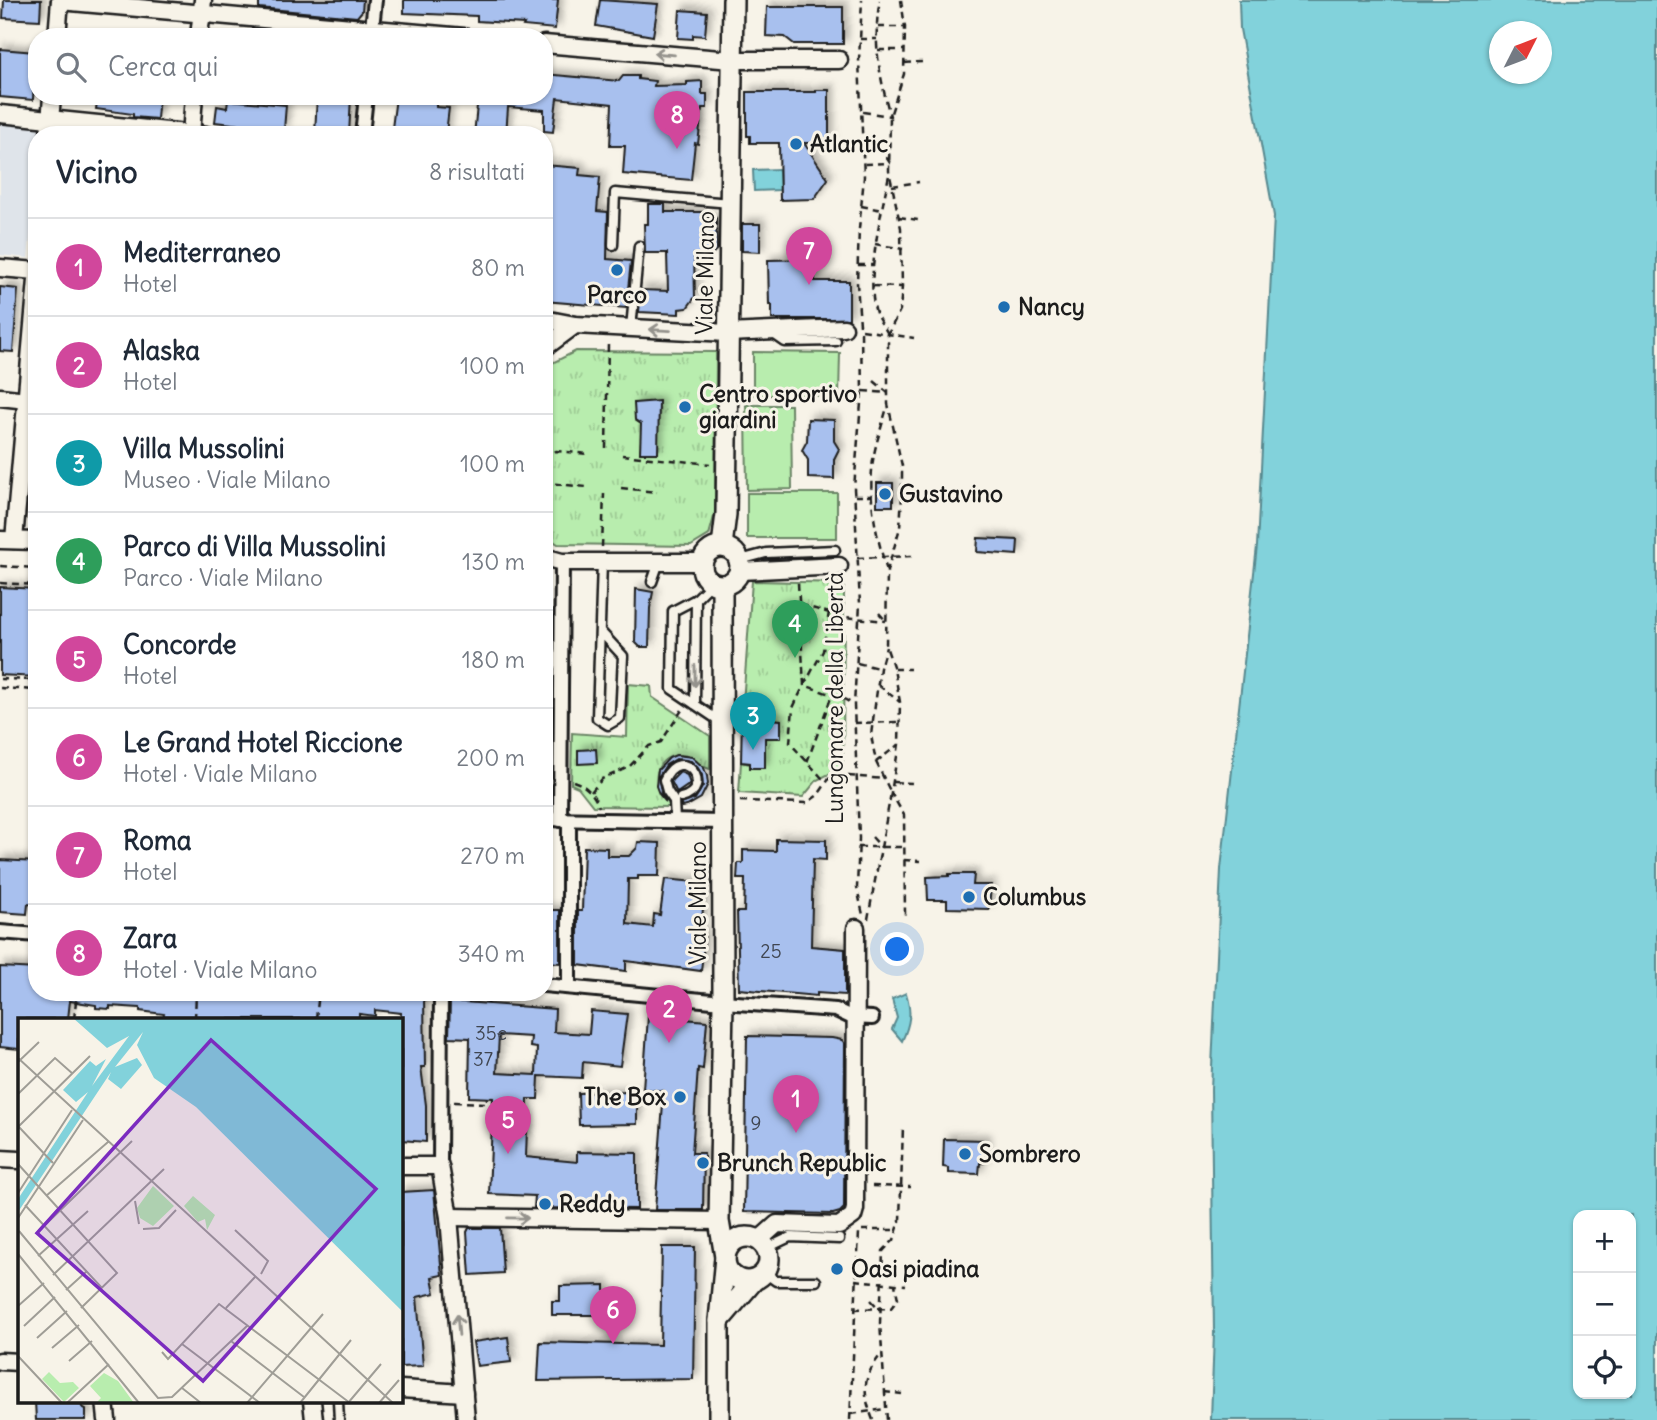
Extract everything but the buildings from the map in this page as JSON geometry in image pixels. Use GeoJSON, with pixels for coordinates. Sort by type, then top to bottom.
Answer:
{"type":"FeatureCollection","features":[{"type":"Feature","properties":{"kind":"street"},"geometry":{"type":"LineString","coordinates":[[372,28],[375,0]]}},
{"type":"Feature","properties":{"kind":"street","name":"Viale Milano"},"geometry":{"type":"LineString","coordinates":[[722,546],[727,466],[733,0]]}},
{"type":"Feature","properties":{"kind":"street"},"geometry":{"type":"LineString","coordinates":[[58,28],[60,1],[202,7],[339,28]]}},
{"type":"Feature","properties":{"kind":"street"},"geometry":{"type":"LineString","coordinates":[[200,28],[202,7]]}},
{"type":"Feature","properties":{"kind":"street"},"geometry":{"type":"LineString","coordinates":[[553,45],[732,60],[839,60]]}},
{"type":"Feature","properties":{"kind":"street"},"geometry":{"type":"LineString","coordinates":[[50,126],[51,105]]}},
{"type":"Feature","properties":{"kind":"street"},"geometry":{"type":"LineString","coordinates":[[194,105],[196,126]]}},
{"type":"Feature","properties":{"kind":"street"},"geometry":{"type":"LineString","coordinates":[[363,126],[365,105]]}},
{"type":"Feature","properties":{"kind":"street"},"geometry":{"type":"LineString","coordinates":[[0,114],[46,126]]}},
{"type":"Feature","properties":{"kind":"street"},"geometry":{"type":"LineString","coordinates":[[0,268],[28,270]]}},
{"type":"Feature","properties":{"kind":"street"},"geometry":{"type":"LineString","coordinates":[[553,321],[575,325],[729,333],[770,331],[840,334]]}},
{"type":"Feature","properties":{"kind":"street"},"geometry":{"type":"LineString","coordinates":[[553,341],[575,325]]}},
{"type":"Feature","properties":{"kind":"street"},"geometry":{"type":"LineString","coordinates":[[28,388],[7,540],[28,541]]}},
{"type":"Feature","properties":{"kind":"street"},"geometry":{"type":"LineString","coordinates":[[0,397],[27,400]]}},
{"type":"Feature","properties":{"kind":"street"},"geometry":{"type":"LineString","coordinates":[[722,546],[733,551],[740,565],[733,581],[717,584],[703,575],[701,562],[709,550],[722,546]]}},
{"type":"Feature","properties":{"kind":"street"},"geometry":{"type":"LineString","coordinates":[[740,565],[798,568],[837,558]]}},
{"type":"Feature","properties":{"kind":"street"},"geometry":{"type":"LineString","coordinates":[[553,560],[701,562]]}},
{"type":"Feature","properties":{"kind":"street"},"geometry":{"type":"LineString","coordinates":[[562,562],[561,779],[565,820],[569,987]]}},
{"type":"Feature","properties":{"kind":"street","name":"Viale Milano"},"geometry":{"type":"LineString","coordinates":[[717,584],[723,800],[719,1221],[725,1257],[719,1321],[719,1420]]}},
{"type":"Feature","properties":{"kind":"street"},"geometry":{"type":"LineString","coordinates":[[553,819],[723,822]]}},
{"type":"Feature","properties":{"kind":"street"},"geometry":{"type":"LineString","coordinates":[[759,1277],[747,1281],[728,1271],[725,1257],[730,1244],[756,1242],[777,1224],[839,1226],[856,1223],[855,1186],[864,1017],[863,923]]}},
{"type":"Feature","properties":{"kind":"street"},"geometry":{"type":"LineString","coordinates":[[0,932],[28,934]]}},
{"type":"Feature","properties":{"kind":"street"},"geometry":{"type":"LineString","coordinates":[[553,986],[836,1010],[864,1017]]}},
{"type":"Feature","properties":{"kind":"street"},"geometry":{"type":"LineString","coordinates":[[440,1001],[440,1166],[449,1217],[466,1420]]}},
{"type":"Feature","properties":{"kind":"street"},"geometry":{"type":"LineString","coordinates":[[0,1159],[18,1160]]}},
{"type":"Feature","properties":{"kind":"street"},"geometry":{"type":"LineString","coordinates":[[402,1166],[440,1166]]}},
{"type":"Feature","properties":{"kind":"street"},"geometry":{"type":"LineString","coordinates":[[449,1217],[719,1221],[756,1242],[769,1261],[759,1277],[719,1321]]}},
{"type":"Feature","properties":{"kind":"street"},"geometry":{"type":"LineString","coordinates":[[0,1361],[18,1362]]}},
{"type":"Feature","properties":{"kind":"street"},"geometry":{"type":"LineString","coordinates":[[402,1389],[464,1393]]}},
{"type":"Feature","properties":{"kind":"street"},"geometry":{"type":"LineString","coordinates":[[105,1402],[107,1420]]}},
{"type":"Feature","properties":{"kind":"street"},"geometry":{"type":"LineString","coordinates":[[312,1402],[314,1420]]}},
{"type":"Feature","properties":{"kind":"lane"},"geometry":{"type":"LineString","coordinates":[[614,245],[615,193],[730,203]]}},
{"type":"Feature","properties":{"kind":"lane"},"geometry":{"type":"LineString","coordinates":[[631,328],[639,246]]}},
{"type":"Feature","properties":{"kind":"lane"},"geometry":{"type":"LineString","coordinates":[[740,565],[766,553],[837,558]]}},
{"type":"Feature","properties":{"kind":"lane"},"geometry":{"type":"LineString","coordinates":[[600,631],[623,656],[620,718],[608,725],[597,718],[602,562]]}},
{"type":"Feature","properties":{"kind":"lane"},"geometry":{"type":"LineString","coordinates":[[652,582],[659,562]]}},
{"type":"Feature","properties":{"kind":"lane"},"geometry":{"type":"LineString","coordinates":[[717,584],[673,611],[672,689],[722,722]]}},
{"type":"Feature","properties":{"kind":"lane"},"geometry":{"type":"LineString","coordinates":[[692,701],[696,599]]}},
{"type":"Feature","properties":{"kind":"lane"},"geometry":{"type":"LineString","coordinates":[[675,821],[674,801],[664,780],[668,769],[679,764],[688,766],[696,774],[697,783],[693,792],[681,798]]}},
{"type":"Feature","properties":{"kind":"lane"},"geometry":{"type":"LineString","coordinates":[[756,1242],[790,1237],[839,1239]]}},
{"type":"Feature","properties":{"kind":"lane"},"geometry":{"type":"LineString","coordinates":[[759,1277],[776,1281],[816,1281]]}},
{"type":"Feature","properties":{"kind":"lane"},"geometry":{"type":"LineString","coordinates":[[338,1402],[339,1420]]}},
{"type":"Feature","properties":{"kind":"path","name":"Lungomare della Libertà"},"geometry":{"type":"LineString","coordinates":[[862,0],[860,39],[864,164],[858,265],[862,391],[855,496],[860,620],[854,723],[859,847],[857,888],[863,923]]}},
{"type":"Feature","properties":{"kind":"path"},"geometry":{"type":"LineString","coordinates":[[880,0],[877,27],[879,73],[890,116],[890,163],[875,244],[873,286],[876,314],[888,334]]}},
{"type":"Feature","properties":{"kind":"path"},"geometry":{"type":"LineString","coordinates":[[890,116],[904,74],[905,27],[901,0]]}},
{"type":"Feature","properties":{"kind":"path"},"geometry":{"type":"LineString","coordinates":[[877,27],[905,27]]}},
{"type":"Feature","properties":{"kind":"path"},"geometry":{"type":"LineString","coordinates":[[860,39],[877,39]]}},
{"type":"Feature","properties":{"kind":"path"},"geometry":{"type":"LineString","coordinates":[[878,50],[904,50]]}},
{"type":"Feature","properties":{"kind":"path"},"geometry":{"type":"LineString","coordinates":[[904,63],[922,62]]}},
{"type":"Feature","properties":{"kind":"path"},"geometry":{"type":"LineString","coordinates":[[863,112],[890,116]]}},
{"type":"Feature","properties":{"kind":"path"},"geometry":{"type":"LineString","coordinates":[[879,147],[890,163]]}},
{"type":"Feature","properties":{"kind":"path"},"geometry":{"type":"LineString","coordinates":[[864,164],[890,163]]}},
{"type":"Feature","properties":{"kind":"path"},"geometry":{"type":"LineString","coordinates":[[889,171],[903,248],[900,310],[888,334],[888,404],[902,466],[900,528],[887,571],[886,646],[877,684],[871,735],[876,762],[904,815],[905,916]]}},
{"type":"Feature","properties":{"kind":"path"},"geometry":{"type":"LineString","coordinates":[[892,186],[919,182]]}},
{"type":"Feature","properties":{"kind":"path"},"geometry":{"type":"LineString","coordinates":[[861,206],[882,210]]}},
{"type":"Feature","properties":{"kind":"path"},"geometry":{"type":"LineString","coordinates":[[899,217],[918,219]]}},
{"type":"Feature","properties":{"kind":"path"},"geometry":{"type":"LineString","coordinates":[[875,244],[903,248]]}},
{"type":"Feature","properties":{"kind":"path"},"geometry":{"type":"LineString","coordinates":[[858,265],[874,265]]}},
{"type":"Feature","properties":{"kind":"path"},"geometry":{"type":"LineString","coordinates":[[873,286],[902,287]]}},
{"type":"Feature","properties":{"kind":"path"},"geometry":{"type":"LineString","coordinates":[[606,448],[608,327]]}},
{"type":"Feature","properties":{"kind":"path"},"geometry":{"type":"LineString","coordinates":[[861,330],[914,338]]}},
{"type":"Feature","properties":{"kind":"path"},"geometry":{"type":"LineString","coordinates":[[874,381],[888,393]]}},
{"type":"Feature","properties":{"kind":"path"},"geometry":{"type":"LineString","coordinates":[[862,391],[888,393]]}},
{"type":"Feature","properties":{"kind":"path"},"geometry":{"type":"LineString","coordinates":[[887,571],[876,534],[871,496],[872,468],[888,404]]}},
{"type":"Feature","properties":{"kind":"path"},"geometry":{"type":"LineString","coordinates":[[553,453],[589,454]]}},
{"type":"Feature","properties":{"kind":"path"},"geometry":{"type":"LineString","coordinates":[[622,456],[727,466]]}},
{"type":"Feature","properties":{"kind":"path"},"geometry":{"type":"LineString","coordinates":[[553,484],[587,487]]}},
{"type":"Feature","properties":{"kind":"path"},"geometry":{"type":"LineString","coordinates":[[621,488],[657,492]]}},
{"type":"Feature","properties":{"kind":"path"},"geometry":{"type":"LineString","coordinates":[[602,562],[604,495]]}},
{"type":"Feature","properties":{"kind":"path"},"geometry":{"type":"LineString","coordinates":[[855,496],[871,496]]}},
{"type":"Feature","properties":{"kind":"path"},"geometry":{"type":"LineString","coordinates":[[857,558],[912,556]]}},
{"type":"Feature","properties":{"kind":"path"},"geometry":{"type":"LineString","coordinates":[[0,566],[28,568]]}},
{"type":"Feature","properties":{"kind":"path"},"geometry":{"type":"LineString","coordinates":[[798,568],[804,685]]}},
{"type":"Feature","properties":{"kind":"path"},"geometry":{"type":"LineString","coordinates":[[0,583],[28,586]]}},
{"type":"Feature","properties":{"kind":"path"},"geometry":{"type":"LineString","coordinates":[[799,604],[860,620],[886,621]]}},
{"type":"Feature","properties":{"kind":"path"},"geometry":{"type":"LineString","coordinates":[[829,779],[822,778],[790,743],[793,708],[823,651],[830,612]]}},
{"type":"Feature","properties":{"kind":"path"},"geometry":{"type":"LineString","coordinates":[[879,613],[886,621]]}},
{"type":"Feature","properties":{"kind":"path"},"geometry":{"type":"LineString","coordinates":[[863,923],[881,847],[899,744],[900,702],[894,669],[886,646]]}},
{"type":"Feature","properties":{"kind":"path"},"geometry":{"type":"LineString","coordinates":[[858,663],[880,668]]}},
{"type":"Feature","properties":{"kind":"path"},"geometry":{"type":"LineString","coordinates":[[894,669],[911,669]]}},
{"type":"Feature","properties":{"kind":"path"},"geometry":{"type":"LineString","coordinates":[[0,679],[28,679]]}},
{"type":"Feature","properties":{"kind":"path"},"geometry":{"type":"LineString","coordinates":[[877,684],[900,702]]}},
{"type":"Feature","properties":{"kind":"path"},"geometry":{"type":"LineString","coordinates":[[804,685],[854,705]]}},
{"type":"Feature","properties":{"kind":"path"},"geometry":{"type":"LineString","coordinates":[[0,688],[28,690]]}},
{"type":"Feature","properties":{"kind":"path"},"geometry":{"type":"LineString","coordinates":[[807,762],[832,695]]}},
{"type":"Feature","properties":{"kind":"path"},"geometry":{"type":"LineString","coordinates":[[591,792],[602,779],[629,767],[649,746],[661,742],[692,701]]}},
{"type":"Feature","properties":{"kind":"path"},"geometry":{"type":"LineString","coordinates":[[854,723],[900,722]]}},
{"type":"Feature","properties":{"kind":"path"},"geometry":{"type":"LineString","coordinates":[[876,762],[899,744]]}},
{"type":"Feature","properties":{"kind":"path"},"geometry":{"type":"LineString","coordinates":[[723,800],[807,803],[818,795],[829,779],[837,775],[884,779]]}},
{"type":"Feature","properties":{"kind":"path"},"geometry":{"type":"LineString","coordinates":[[561,779],[576,782],[591,792],[596,800],[601,821]]}},
{"type":"Feature","properties":{"kind":"path"},"geometry":{"type":"LineString","coordinates":[[894,782],[912,783]]}},
{"type":"Feature","properties":{"kind":"path"},"geometry":{"type":"LineString","coordinates":[[872,837],[881,847]]}},
{"type":"Feature","properties":{"kind":"path"},"geometry":{"type":"LineString","coordinates":[[859,847],[904,847]]}},
{"type":"Feature","properties":{"kind":"path"},"geometry":{"type":"LineString","coordinates":[[904,860],[920,861]]}},
{"type":"Feature","properties":{"kind":"path"},"geometry":{"type":"LineString","coordinates":[[440,1101],[487,1102],[487,1098]]}},
{"type":"Feature","properties":{"kind":"path"},"geometry":{"type":"LineString","coordinates":[[887,1420],[881,1353],[883,1251],[894,1240],[900,1221],[903,1126]]}},
{"type":"Feature","properties":{"kind":"path"},"geometry":{"type":"LineString","coordinates":[[855,1186],[911,1187]]}},
{"type":"Feature","properties":{"kind":"path"},"geometry":{"type":"LineString","coordinates":[[856,1223],[897,1230]]}},
{"type":"Feature","properties":{"kind":"path"},"geometry":{"type":"LineString","coordinates":[[850,1420],[857,1240]]}},
{"type":"Feature","properties":{"kind":"path"},"geometry":{"type":"LineString","coordinates":[[855,1280],[906,1285]]}},
{"type":"Feature","properties":{"kind":"path"},"geometry":{"type":"LineString","coordinates":[[854,1310],[891,1308],[898,1299],[895,1284]]}},
{"type":"Feature","properties":{"kind":"path"},"geometry":{"type":"LineString","coordinates":[[871,1300],[880,1310]]}},
{"type":"Feature","properties":{"kind":"path"},"geometry":{"type":"LineString","coordinates":[[873,1420],[865,1395],[865,1380],[870,1367],[881,1353]]}},
{"type":"Feature","properties":{"kind":"path"},"geometry":{"type":"LineString","coordinates":[[884,1392],[902,1394]]}},
{"type":"Feature","properties":{"kind":"path"},"geometry":{"type":"LineString","coordinates":[[850,1414],[886,1409]]}},
{"type":"Feature","properties":{"kind":"shaded area"},"geometry":{"type":"Polygon","coordinates":[[[0,121],[41,125],[28,126],[28,258],[0,255],[0,121]]]}},
{"type":"Feature","properties":{"kind":"green space"},"geometry":{"type":"Polygon","coordinates":[[[576,351],[716,352],[715,513],[709,535],[691,546],[558,544],[553,541],[553,362],[576,351]]]}},
{"type":"Feature","properties":{"kind":"green space"},"geometry":{"type":"Polygon","coordinates":[[[753,352],[840,353],[839,396],[753,395],[753,352]]]}},
{"type":"Feature","properties":{"kind":"green space"},"geometry":{"type":"Polygon","coordinates":[[[746,405],[791,405],[792,489],[747,490],[746,405]]]}},
{"type":"Feature","properties":{"kind":"green space"},"geometry":{"type":"Polygon","coordinates":[[[747,493],[837,493],[837,538],[747,538],[747,493]]]}},
{"type":"Feature","properties":{"kind":"green space"},"geometry":{"type":"Polygon","coordinates":[[[752,581],[844,583],[843,767],[817,780],[803,797],[739,793],[741,762],[765,767],[765,738],[781,738],[781,720],[742,717],[752,581]]]}},
{"type":"Feature","properties":{"kind":"green space"},"geometry":{"type":"Polygon","coordinates":[[[628,684],[651,686],[652,697],[710,736],[710,769],[680,755],[663,761],[659,767],[659,791],[671,805],[669,807],[593,806],[578,787],[571,784],[572,733],[627,737],[628,684]]]}},
{"type":"Feature","properties":{"kind":"water"},"geometry":{"type":"Polygon","coordinates":[[[1239,0],[1657,0],[1657,1420],[1211,1420],[1214,1333],[1211,1089],[1221,869],[1257,546],[1274,216],[1240,29],[1239,0]]]}},
{"type":"Feature","properties":{"kind":"water"},"geometry":{"type":"Polygon","coordinates":[[[779,169],[780,190],[754,191],[753,170],[779,169]]]}},
{"type":"Feature","properties":{"kind":"water"},"geometry":{"type":"Polygon","coordinates":[[[906,993],[909,1018],[902,1041],[892,1029],[897,1018],[892,999],[906,993]]]}},
{"type":"Feature","properties":{"kind":"place","name":"Atlantic"},"geometry":{"type":"Point","coordinates":[796,144]}},
{"type":"Feature","properties":{"kind":"place","name":"Zara"},"geometry":{"type":"Point","coordinates":[677,149]}},
{"type":"Feature","properties":{"kind":"place","name":"Parco"},"geometry":{"type":"Point","coordinates":[617,270]}},
{"type":"Feature","properties":{"kind":"place","name":"Roma"},"geometry":{"type":"Point","coordinates":[809,285]}},
{"type":"Feature","properties":{"kind":"place","name":"Nancy"},"geometry":{"type":"Point","coordinates":[1004,307]}},
{"type":"Feature","properties":{"kind":"place","name":"Centro sportivo giardini"},"geometry":{"type":"Point","coordinates":[685,407]}},
{"type":"Feature","properties":{"kind":"place","name":"Gustavino"},"geometry":{"type":"Point","coordinates":[885,494]}},
{"type":"Feature","properties":{"kind":"place","name":"Parco di Villa Mussolini"},"geometry":{"type":"Point","coordinates":[795,658]}},
{"type":"Feature","properties":{"kind":"place","name":"Villa Mussolini"},"geometry":{"type":"Point","coordinates":[753,750]}},
{"type":"Feature","properties":{"kind":"place","name":"Columbus"},"geometry":{"type":"Point","coordinates":[969,897]}},
{"type":"Feature","properties":{"kind":"place","name":"Alaska"},"geometry":{"type":"Point","coordinates":[669,1043]}},
{"type":"Feature","properties":{"kind":"place","name":"The Box"},"geometry":{"type":"Point","coordinates":[680,1097]}},
{"type":"Feature","properties":{"kind":"place","name":"Mediterraneo"},"geometry":{"type":"Point","coordinates":[796,1133]}},
{"type":"Feature","properties":{"kind":"place","name":"Concorde"},"geometry":{"type":"Point","coordinates":[508,1154]}},
{"type":"Feature","properties":{"kind":"place","name":"Sombrero"},"geometry":{"type":"Point","coordinates":[965,1154]}},
{"type":"Feature","properties":{"kind":"place","name":"Brunch Republic"},"geometry":{"type":"Point","coordinates":[703,1163]}},
{"type":"Feature","properties":{"kind":"place","name":"Reddy"},"geometry":{"type":"Point","coordinates":[545,1204]}},
{"type":"Feature","properties":{"kind":"place","name":"Oasi piadina"},"geometry":{"type":"Point","coordinates":[837,1269]}},
{"type":"Feature","properties":{"kind":"place","name":"Le Grand Hotel Riccione"},"geometry":{"type":"Point","coordinates":[613,1344]}}]}
